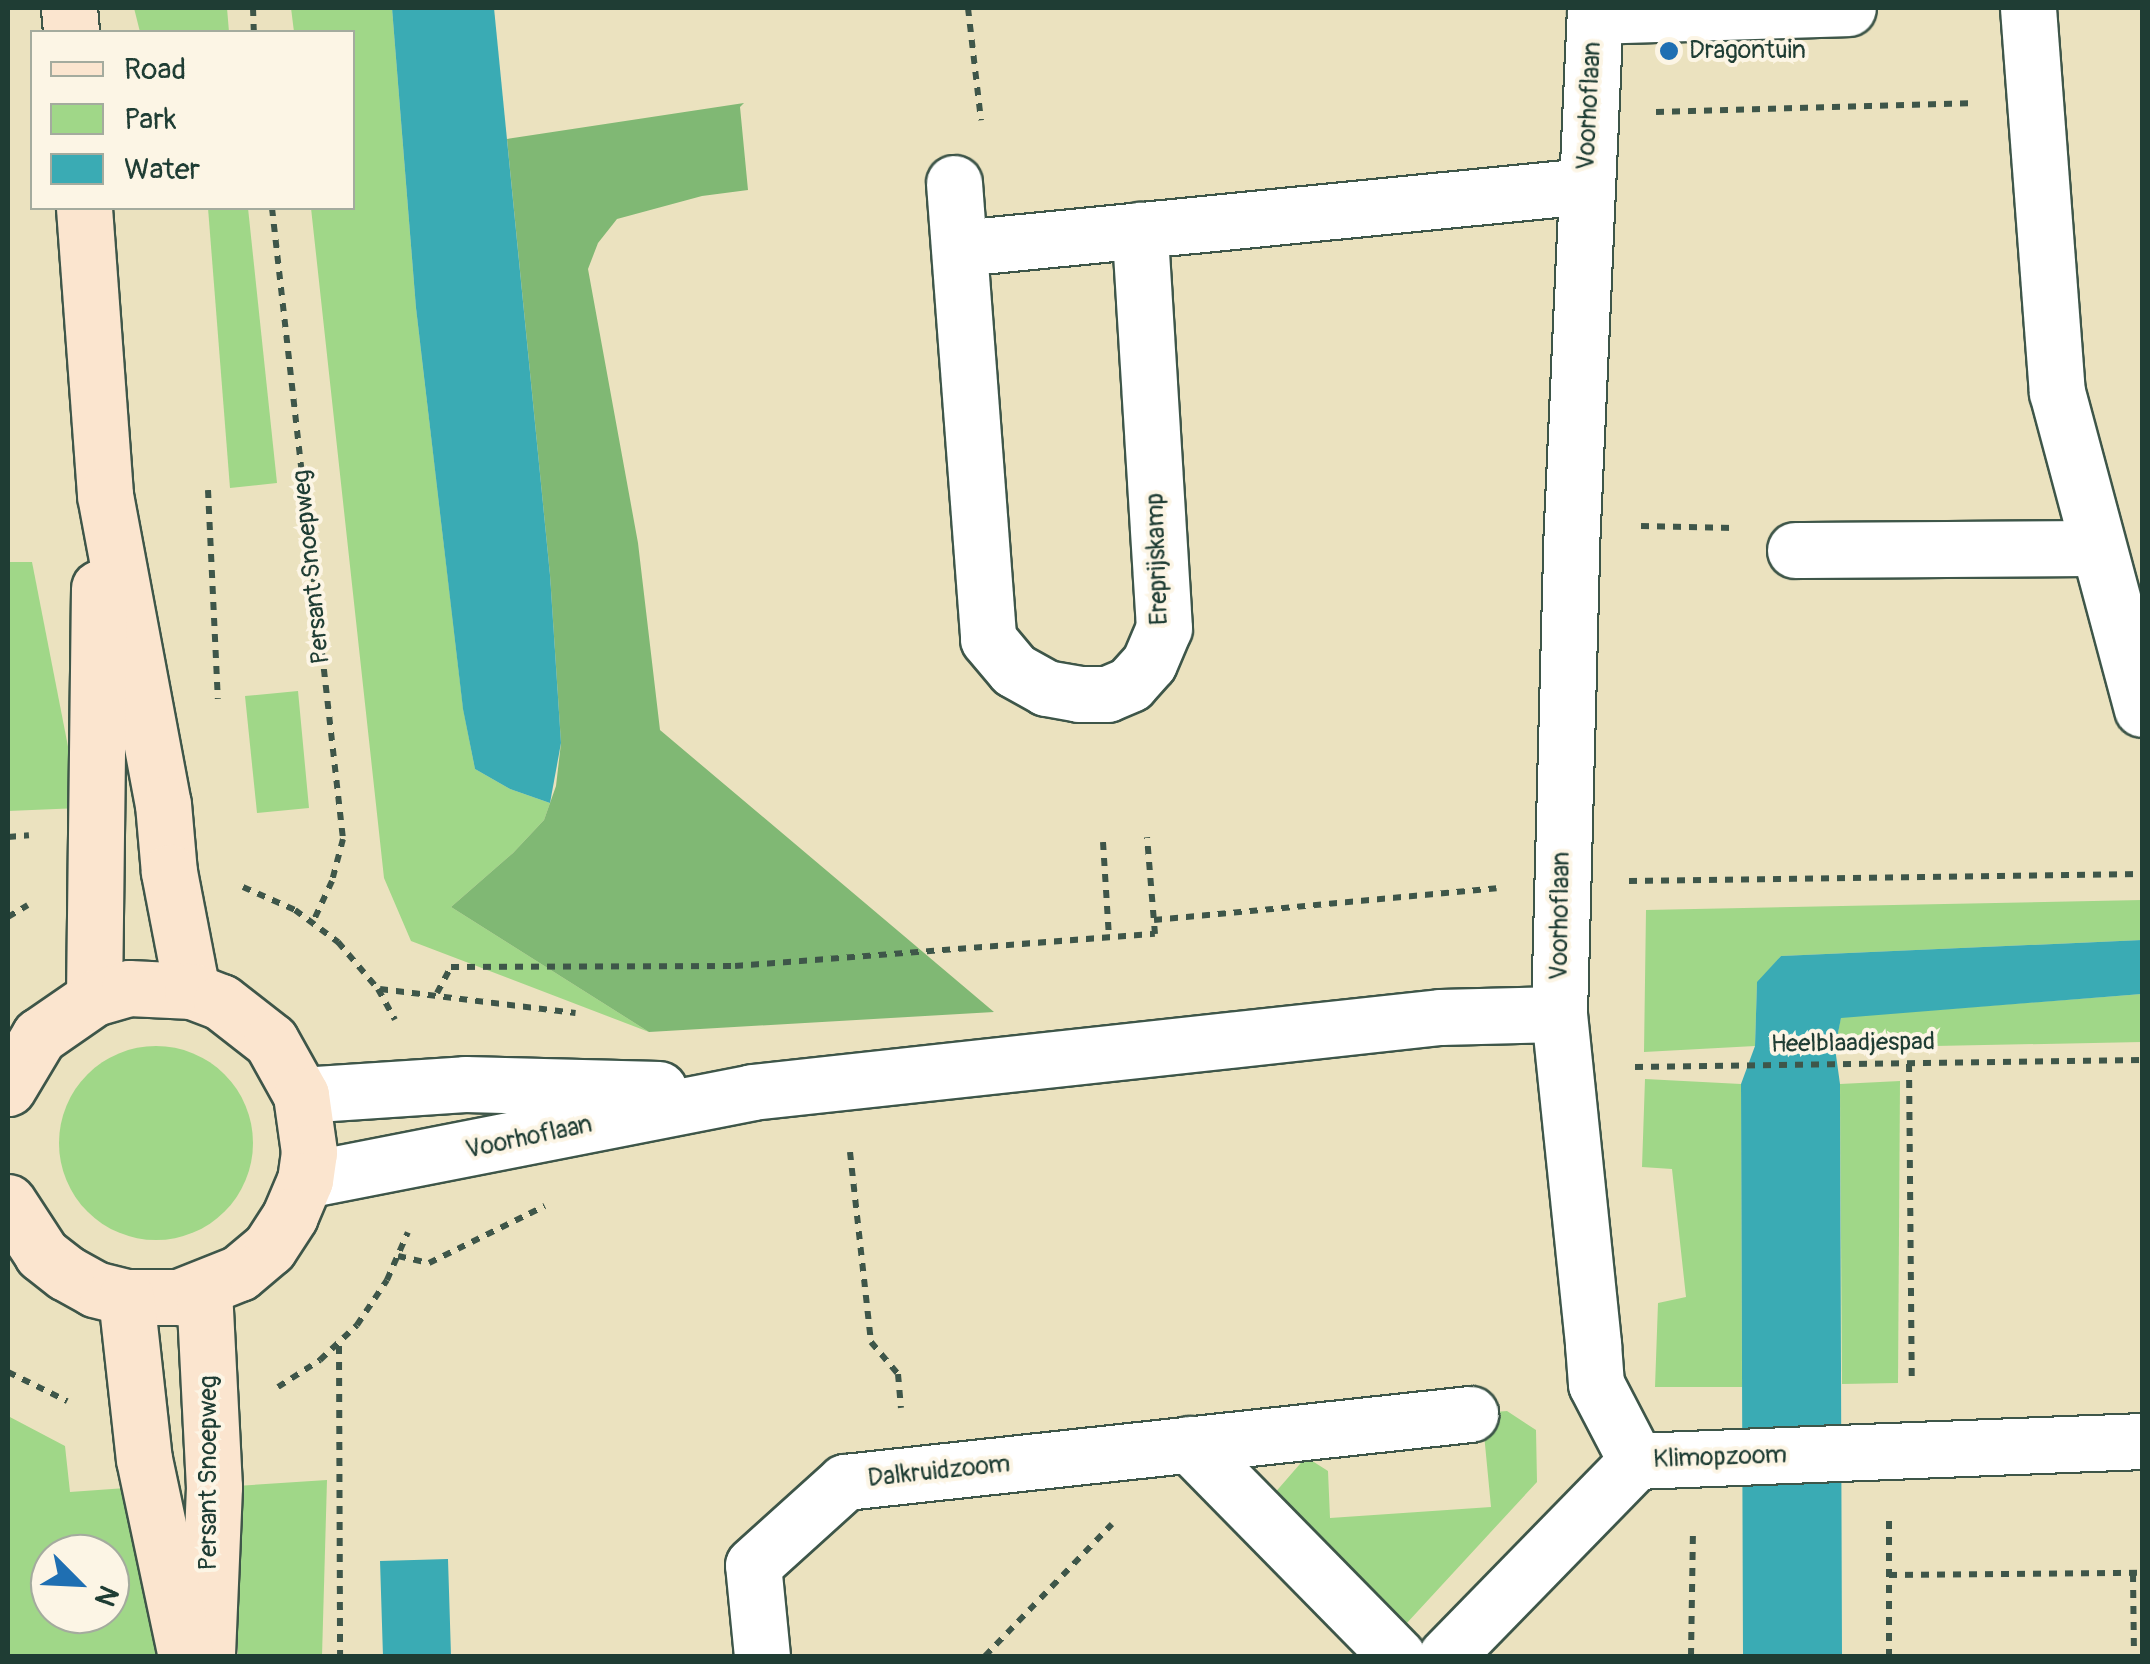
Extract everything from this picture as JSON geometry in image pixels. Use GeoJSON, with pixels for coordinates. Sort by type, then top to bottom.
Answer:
{"type":"FeatureCollection","features":[{"type":"Feature","properties":{"kind":"main road"},"geometry":{"type":"LineString","coordinates":[[84,210],[104,495],[94,795],[94,998]]}},
{"type":"Feature","properties":{"kind":"main road"},"geometry":{"type":"LineString","coordinates":[[104,495],[163,804],[169,872],[192,991]]}},
{"type":"Feature","properties":{"kind":"main road"},"geometry":{"type":"LineString","coordinates":[[8,1088],[40,1036],[94,998],[129,988],[192,991],[222,1002],[260,1030],[288,1066],[301,1095],[309,1152],[305,1180],[290,1216],[269,1248],[239,1273],[204,1290],[165,1298],[126,1297],[95,1289],[54,1264],[22,1229],[8,1202]]}},
{"type":"Feature","properties":{"kind":"main road","name":"Persant Snoepweg"},"geometry":{"type":"LineString","coordinates":[[204,1290],[214,1487],[206,1656]]}},
{"type":"Feature","properties":{"kind":"main road","name":"Persant Snoepweg"},"geometry":{"type":"LineString","coordinates":[[126,1297],[144,1458],[186,1656]]}},
{"type":"Feature","properties":{"kind":"street"},"geometry":{"type":"LineString","coordinates":[[1595,12],[1848,8]]}},
{"type":"Feature","properties":{"kind":"street"},"geometry":{"type":"LineString","coordinates":[[2028,8],[2056,392],[2142,709]]}},
{"type":"Feature","properties":{"kind":"street","name":"Voorhoflaan"},"geometry":{"type":"LineString","coordinates":[[305,1180],[752,1092],[842,1081],[1440,1017],[1561,1040],[1572,525],[1595,12]]}},
{"type":"Feature","properties":{"kind":"street","name":"Ereprijskamp"},"geometry":{"type":"LineString","coordinates":[[954,183],[988,639],[1014,670],[1046,688],[1108,694],[1130,684],[1148,663],[1164,628],[1140,230]]}},
{"type":"Feature","properties":{"kind":"street"},"geometry":{"type":"LineString","coordinates":[[961,248],[1586,186]]}},
{"type":"Feature","properties":{"kind":"street"},"geometry":{"type":"LineString","coordinates":[[1795,550],[2098,548]]}},
{"type":"Feature","properties":{"kind":"street","name":"Klimopzoom"},"geometry":{"type":"LineString","coordinates":[[1561,1040],[1596,1384],[1636,1462],[2142,1441]]}},
{"type":"Feature","properties":{"kind":"street","name":"Voorhoflaan"},"geometry":{"type":"LineString","coordinates":[[301,1095],[465,1084],[752,1092]]}},
{"type":"Feature","properties":{"kind":"street","name":"Dalkruidzoom"},"geometry":{"type":"LineString","coordinates":[[762,1656],[753,1565],[845,1482],[1470,1414]]}},
{"type":"Feature","properties":{"kind":"street"},"geometry":{"type":"LineString","coordinates":[[1189,1444],[1396,1656]]}},
{"type":"Feature","properties":{"kind":"street"},"geometry":{"type":"LineString","coordinates":[[1446,1656],[1636,1462]]}},
{"type":"Feature","properties":{"kind":"path"},"geometry":{"type":"LineString","coordinates":[[954,183],[985,156],[968,8]]}},
{"type":"Feature","properties":{"kind":"path"},"geometry":{"type":"LineString","coordinates":[[1590,113],[2035,101]]}},
{"type":"Feature","properties":{"kind":"path","name":"Persant Snoepweg"},"geometry":{"type":"LineString","coordinates":[[272,210],[342,839],[332,881],[312,922],[338,942],[378,989]]}},
{"type":"Feature","properties":{"kind":"path"},"geometry":{"type":"LineString","coordinates":[[1572,525],[1775,528],[1795,550]]}},
{"type":"Feature","properties":{"kind":"path"},"geometry":{"type":"LineString","coordinates":[[436,993],[451,967],[736,966],[1155,934],[1146,837]]}},
{"type":"Feature","properties":{"kind":"path"},"geometry":{"type":"LineString","coordinates":[[1103,842],[1109,937]]}},
{"type":"Feature","properties":{"kind":"path"},"geometry":{"type":"LineString","coordinates":[[1154,920],[1562,882],[2142,874]]}},
{"type":"Feature","properties":{"kind":"path","name":"Heelblaadjespad"},"geometry":{"type":"LineString","coordinates":[[1561,1040],[1724,1067],[2142,1060]]}},
{"type":"Feature","properties":{"kind":"path"},"geometry":{"type":"LineString","coordinates":[[1889,1656],[1888,1574],[1876,1454],[1912,1393],[1908,1064]]}},
{"type":"Feature","properties":{"kind":"path"},"geometry":{"type":"LineString","coordinates":[[842,1081],[870,1342],[898,1374],[909,1477]]}},
{"type":"Feature","properties":{"kind":"path"},"geometry":{"type":"LineString","coordinates":[[338,1344],[340,1656]]}},
{"type":"Feature","properties":{"kind":"path"},"geometry":{"type":"LineString","coordinates":[[985,1656],[1189,1444]]}},
{"type":"Feature","properties":{"kind":"path"},"geometry":{"type":"LineString","coordinates":[[1692,1656],[1709,1457]]}},
{"type":"Feature","properties":{"kind":"path"},"geometry":{"type":"LineString","coordinates":[[1888,1574],[2142,1574]]}},
{"type":"Feature","properties":{"kind":"path"},"geometry":{"type":"LineString","coordinates":[[2132,1574],[2134,1656]]}},
{"type":"Feature","properties":{"kind":"green space"},"geometry":{"type":"Polygon","coordinates":[[[134,8],[227,8],[229,30],[140,30],[134,8]]]}},
{"type":"Feature","properties":{"kind":"green space"},"geometry":{"type":"Polygon","coordinates":[[[291,8],[392,8],[416,308],[463,708],[475,769],[510,789],[550,803],[544,820],[513,853],[451,907],[649,1032],[411,941],[384,878],[311,210],[355,210],[355,30],[294,30],[291,8]]]}},
{"type":"Feature","properties":{"kind":"green space"},"geometry":{"type":"Polygon","coordinates":[[[744,103],[740,107],[748,190],[702,196],[617,219],[598,243],[588,269],[638,543],[660,730],[994,1012],[649,1032],[451,907],[544,820],[556,786],[561,743],[550,575],[507,139],[744,103]]]}},
{"type":"Feature","properties":{"kind":"green space"},"geometry":{"type":"Polygon","coordinates":[[[208,210],[248,210],[277,483],[230,488],[208,210]]]}},
{"type":"Feature","properties":{"kind":"green space"},"geometry":{"type":"Polygon","coordinates":[[[8,562],[32,562],[80,808],[8,811],[8,562]]]}},
{"type":"Feature","properties":{"kind":"green space"},"geometry":{"type":"Polygon","coordinates":[[[298,691],[309,808],[257,813],[245,696],[298,691]]]}},
{"type":"Feature","properties":{"kind":"green space"},"geometry":{"type":"Polygon","coordinates":[[[2142,900],[2142,940],[1781,956],[1757,983],[1755,1046],[1644,1052],[1646,910],[2142,900]]]}},
{"type":"Feature","properties":{"kind":"green space"},"geometry":{"type":"Polygon","coordinates":[[[2142,994],[2142,1042],[1835,1048],[1841,1017],[2142,994]]]}},
{"type":"Feature","properties":{"kind":"green space"},"geometry":{"type":"Polygon","coordinates":[[[156,1046],[193,1053],[225,1074],[246,1106],[253,1143],[246,1180],[225,1212],[193,1233],[156,1240],[119,1233],[87,1212],[66,1180],[59,1143],[66,1106],[87,1074],[119,1053],[156,1046]]]}},
{"type":"Feature","properties":{"kind":"green space"},"geometry":{"type":"Polygon","coordinates":[[[1645,1079],[1741,1084],[1742,1387],[1655,1387],[1658,1303],[1686,1297],[1672,1169],[1642,1167],[1645,1079]]]}},
{"type":"Feature","properties":{"kind":"green space"},"geometry":{"type":"Polygon","coordinates":[[[1900,1081],[1898,1383],[1842,1384],[1840,1084],[1900,1081]]]}},
{"type":"Feature","properties":{"kind":"green space"},"geometry":{"type":"Polygon","coordinates":[[[1507,1411],[1536,1430],[1537,1482],[1406,1624],[1273,1495],[1306,1457],[1328,1471],[1330,1518],[1491,1507],[1482,1413],[1507,1411]]]}},
{"type":"Feature","properties":{"kind":"green space"},"geometry":{"type":"Polygon","coordinates":[[[8,1416],[65,1446],[70,1492],[126,1488],[156,1656],[8,1656],[8,1416]]]}},
{"type":"Feature","properties":{"kind":"green space"},"geometry":{"type":"Polygon","coordinates":[[[327,1480],[322,1656],[238,1656],[236,1486],[327,1480]]]}},
{"type":"Feature","properties":{"kind":"water"},"geometry":{"type":"Polygon","coordinates":[[[392,8],[494,8],[550,575],[561,743],[550,803],[510,789],[475,769],[463,709],[416,308],[392,8]]]}},
{"type":"Feature","properties":{"kind":"water"},"geometry":{"type":"Polygon","coordinates":[[[2142,940],[2142,994],[1841,1018],[1835,1048],[1840,1084],[1842,1656],[1743,1656],[1741,1084],[1755,1046],[1757,982],[1781,956],[2142,940]]]}},
{"type":"Feature","properties":{"kind":"water"},"geometry":{"type":"Polygon","coordinates":[[[448,1559],[451,1656],[383,1656],[380,1561],[448,1559]]]}},
{"type":"Feature","properties":{"kind":"place","name":"Dragontuin"},"geometry":{"type":"Point","coordinates":[1669,51]}}]}
